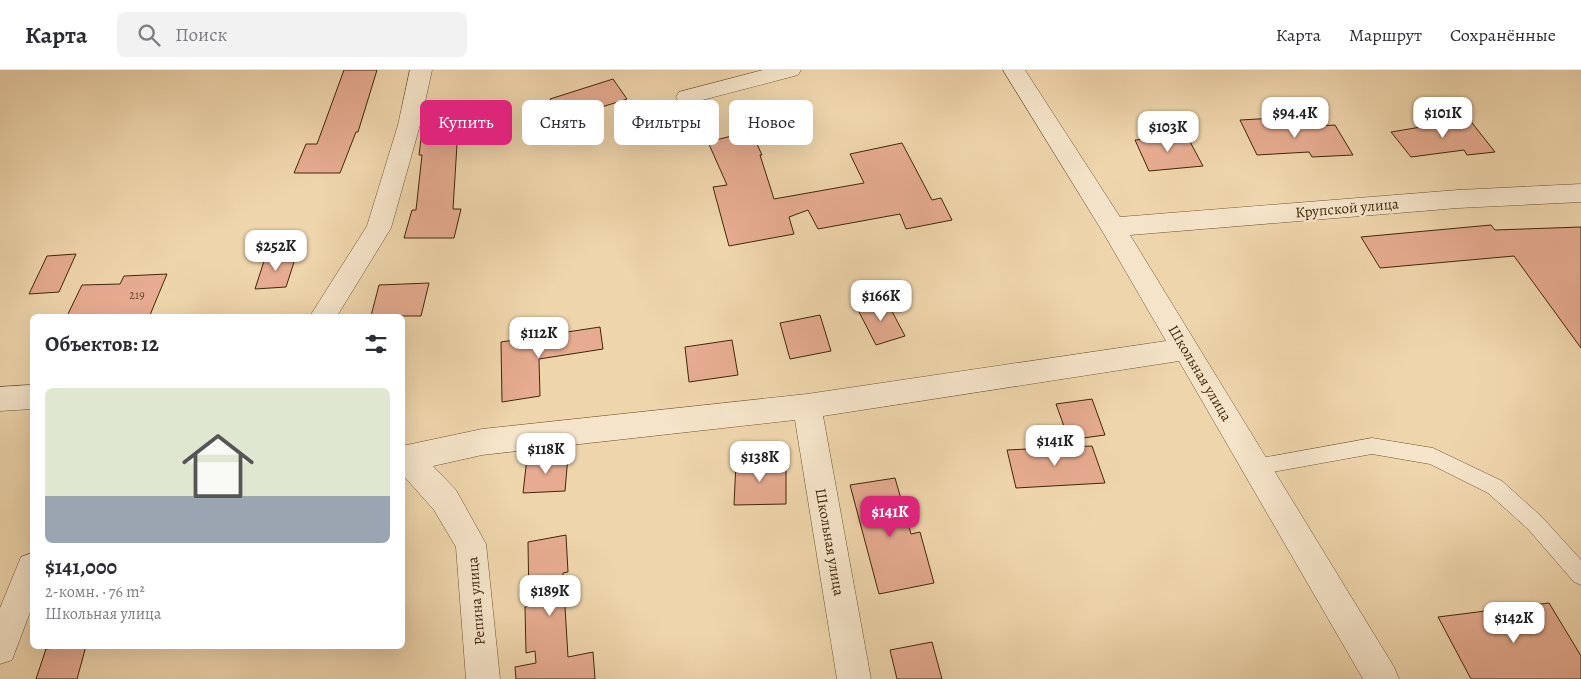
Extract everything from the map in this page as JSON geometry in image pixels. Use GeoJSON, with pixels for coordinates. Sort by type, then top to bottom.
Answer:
{"type":"FeatureCollection","features":[{"type":"Feature","properties":{"kind":"street"},"geometry":{"type":"LineString","coordinates":[[324,314],[379,228],[409,125],[421,70]]}},
{"type":"Feature","properties":{"kind":"street"},"geometry":{"type":"LineString","coordinates":[[687,96],[790,70]]}},
{"type":"Feature","properties":{"kind":"street","name":"Школьная улица"},"geometry":{"type":"LineString","coordinates":[[1014,70],[1113,227],[1382,679]]}},
{"type":"Feature","properties":{"kind":"street","name":"Крупской улица"},"geometry":{"type":"LineString","coordinates":[[1113,227],[1458,199],[1581,193]]}},
{"type":"Feature","properties":{"kind":"street"},"geometry":{"type":"LineString","coordinates":[[405,459],[482,442],[807,406],[1185,349]]}},
{"type":"Feature","properties":{"kind":"street"},"geometry":{"type":"LineString","coordinates":[[0,399],[30,396]]}},
{"type":"Feature","properties":{"kind":"street","name":"Школьная улица"},"geometry":{"type":"LineString","coordinates":[[807,406],[854,679]]}},
{"type":"Feature","properties":{"kind":"street","name":"Репина улица"},"geometry":{"type":"LineString","coordinates":[[405,459],[445,500],[471,544],[483,679]]}},
{"type":"Feature","properties":{"kind":"street"},"geometry":{"type":"LineString","coordinates":[[0,648],[30,573]]}},
{"type":"Feature","properties":{"kind":"lane"},"geometry":{"type":"LineString","coordinates":[[1256,467],[1372,446],[1433,456],[1495,487],[1535,523],[1581,575]]}},
{"type":"Feature","properties":{"kind":"building"},"geometry":{"type":"Polygon","coordinates":[[[344,70],[377,70],[358,132],[356,132],[340,173],[294,173],[306,144],[317,144],[344,70]]]}},
{"type":"Feature","properties":{"kind":"building"},"geometry":{"type":"Polygon","coordinates":[[[613,79],[627,99],[614,100],[614,103],[604,106],[604,100],[550,99],[613,79]]]}},
{"type":"Feature","properties":{"kind":"building"},"geometry":{"type":"Polygon","coordinates":[[[1277,118],[1283,128],[1335,125],[1353,155],[1312,157],[1309,152],[1257,155],[1240,120],[1277,118]]]}},
{"type":"Feature","properties":{"kind":"building"},"geometry":{"type":"Polygon","coordinates":[[[1469,119],[1495,152],[1467,155],[1464,150],[1411,157],[1391,132],[1469,119]]]}},
{"type":"Feature","properties":{"kind":"building"},"geometry":{"type":"Polygon","coordinates":[[[1187,136],[1203,166],[1149,171],[1135,140],[1187,136]]]}},
{"type":"Feature","properties":{"kind":"building"},"geometry":{"type":"Polygon","coordinates":[[[729,137],[729,145],[757,145],[774,199],[864,183],[850,154],[902,143],[932,200],[941,198],[952,220],[906,229],[900,214],[818,229],[808,210],[789,217],[794,234],[729,246],[713,187],[727,185],[709,145],[719,145],[719,139],[729,137]]]}},
{"type":"Feature","properties":{"kind":"building"},"geometry":{"type":"Polygon","coordinates":[[[420,145],[457,145],[453,209],[461,209],[454,238],[404,238],[412,210],[416,210],[422,155],[419,155],[420,145]]]}},
{"type":"Feature","properties":{"kind":"building"},"geometry":{"type":"Polygon","coordinates":[[[1491,225],[1495,230],[1581,227],[1581,348],[1514,256],[1380,268],[1361,237],[1491,225]]]}},
{"type":"Feature","properties":{"kind":"building"},"geometry":{"type":"Polygon","coordinates":[[[76,254],[59,292],[29,294],[47,256],[76,254]]]}},
{"type":"Feature","properties":{"kind":"building"},"geometry":{"type":"Polygon","coordinates":[[[296,256],[286,287],[255,289],[265,258],[296,256]]]}},
{"type":"Feature","properties":{"kind":"building"},"geometry":{"type":"Polygon","coordinates":[[[167,274],[150,314],[68,314],[82,285],[120,284],[124,276],[167,274]]]}},
{"type":"Feature","properties":{"kind":"building"},"geometry":{"type":"Polygon","coordinates":[[[429,283],[421,316],[372,314],[379,285],[429,283]]]}},
{"type":"Feature","properties":{"kind":"building"},"geometry":{"type":"Polygon","coordinates":[[[886,300],[905,336],[876,345],[857,308],[886,300]]]}},
{"type":"Feature","properties":{"kind":"building"},"geometry":{"type":"Polygon","coordinates":[[[820,315],[831,351],[790,359],[780,323],[820,315]]]}},
{"type":"Feature","properties":{"kind":"building"},"geometry":{"type":"Polygon","coordinates":[[[600,327],[603,349],[539,359],[540,396],[502,402],[501,342],[600,327]]]}},
{"type":"Feature","properties":{"kind":"building"},"geometry":{"type":"Polygon","coordinates":[[[732,340],[738,375],[689,382],[685,347],[732,340]]]}},
{"type":"Feature","properties":{"kind":"building"},"geometry":{"type":"Polygon","coordinates":[[[1092,399],[1105,435],[1069,440],[1056,404],[1092,399]]]}},
{"type":"Feature","properties":{"kind":"building"},"geometry":{"type":"Polygon","coordinates":[[[1092,446],[1105,483],[1016,488],[1007,450],[1092,446]]]}},
{"type":"Feature","properties":{"kind":"building"},"geometry":{"type":"Polygon","coordinates":[[[568,456],[565,491],[523,493],[527,458],[568,456]]]}},
{"type":"Feature","properties":{"kind":"building"},"geometry":{"type":"Polygon","coordinates":[[[736,462],[786,462],[786,504],[734,505],[736,462]]]}},
{"type":"Feature","properties":{"kind":"building"},"geometry":{"type":"Polygon","coordinates":[[[895,478],[911,534],[920,532],[934,583],[879,594],[850,485],[895,478]]]}},
{"type":"Feature","properties":{"kind":"building"},"geometry":{"type":"Polygon","coordinates":[[[566,535],[568,572],[563,573],[568,657],[593,652],[595,679],[516,679],[515,667],[536,663],[535,651],[526,653],[525,607],[529,606],[528,542],[566,535]]]}},
{"type":"Feature","properties":{"kind":"building"},"geometry":{"type":"Polygon","coordinates":[[[1549,603],[1581,656],[1581,679],[1471,679],[1438,617],[1549,603]]]}},
{"type":"Feature","properties":{"kind":"building"},"geometry":{"type":"Polygon","coordinates":[[[932,642],[942,679],[897,679],[890,650],[932,642]]]}},
{"type":"Feature","properties":{"kind":"building"},"geometry":{"type":"Polygon","coordinates":[[[46,649],[85,649],[77,679],[36,679],[46,649]]]}}]}
